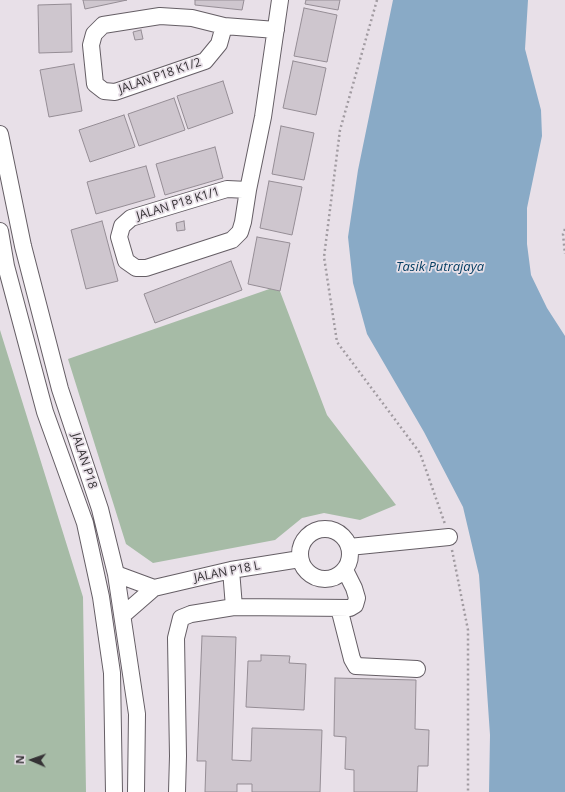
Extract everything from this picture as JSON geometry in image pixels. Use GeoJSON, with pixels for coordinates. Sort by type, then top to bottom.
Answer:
{"type":"FeatureCollection","features":[{"type":"Feature","properties":{"kind":"street","name":"JALAN P18 K1/1"},"geometry":{"type":"LineString","coordinates":[[248,190],[227,189],[131,218],[122,226],[119,237],[126,261],[136,268],[146,268],[232,240],[240,232],[263,116],[280,0]]}},
{"type":"Feature","properties":{"kind":"street","name":"JALAN P18 K1/2"},"geometry":{"type":"LineString","coordinates":[[224,26],[219,44],[205,61],[115,92],[104,91],[96,84],[91,45],[94,34],[103,25],[160,16],[192,18],[224,26],[276,30]]}},
{"type":"Feature","properties":{"kind":"street","name":"JALAN P18"},"geometry":{"type":"LineString","coordinates":[[0,134],[23,246],[60,389],[100,509],[116,574],[137,714],[136,792]]}},
{"type":"Feature","properties":{"kind":"street","name":"JALAN P18"},"geometry":{"type":"LineString","coordinates":[[0,231],[3,264],[45,412],[85,523],[102,597],[112,672],[114,792]]}},
{"type":"Feature","properties":{"kind":"street"},"geometry":{"type":"LineString","coordinates":[[319,529],[334,530],[346,540],[349,547],[350,559],[345,570],[339,576],[332,579],[323,580],[315,578],[303,567],[300,559],[300,551],[306,537],[319,529]]}},
{"type":"Feature","properties":{"kind":"street"},"geometry":{"type":"LineString","coordinates":[[349,547],[449,537]]}},
{"type":"Feature","properties":{"kind":"street","name":"JALAN P18 L"},"geometry":{"type":"LineString","coordinates":[[123,616],[154,588],[231,570],[300,559]]}},
{"type":"Feature","properties":{"kind":"street"},"geometry":{"type":"LineString","coordinates":[[231,570],[234,607]]}},
{"type":"Feature","properties":{"kind":"street"},"geometry":{"type":"LineString","coordinates":[[177,792],[178,756],[176,638],[181,618],[191,614],[234,607],[350,608],[355,606],[357,602],[354,588],[345,570]]}},
{"type":"Feature","properties":{"kind":"street"},"geometry":{"type":"LineString","coordinates":[[116,574],[154,588]]}},
{"type":"Feature","properties":{"kind":"street"},"geometry":{"type":"LineString","coordinates":[[339,608],[352,659],[356,666],[417,669]]}},
{"type":"Feature","properties":{"kind":"path"},"geometry":{"type":"LineString","coordinates":[[377,0],[340,130],[324,257],[337,342],[420,453],[449,537],[468,630],[468,792]]}},
{"type":"Feature","properties":{"kind":"path"},"geometry":{"type":"LineString","coordinates":[[565,228],[563,234],[565,254]]}},
{"type":"Feature","properties":{"kind":"green space"},"geometry":{"type":"Polygon","coordinates":[[[278,286],[327,415],[396,505],[360,520],[324,513],[302,518],[275,540],[153,563],[126,544],[68,359],[278,286]]]}},
{"type":"Feature","properties":{"kind":"green space"},"geometry":{"type":"Polygon","coordinates":[[[0,330],[83,597],[86,792],[0,792],[0,330]]]}},
{"type":"Feature","properties":{"kind":"water","name":"Tasik Putrajaya"},"geometry":{"type":"Polygon","coordinates":[[[393,0],[528,0],[525,49],[541,110],[542,136],[527,208],[527,244],[531,275],[547,308],[565,336],[565,792],[489,792],[490,735],[479,575],[463,507],[424,432],[367,334],[353,283],[348,237],[358,170],[393,0]]]}},
{"type":"Feature","properties":{"kind":"building"},"geometry":{"type":"Polygon","coordinates":[[[83,0],[127,0],[85,9],[83,0]]]}},
{"type":"Feature","properties":{"kind":"building"},"geometry":{"type":"Polygon","coordinates":[[[195,0],[244,0],[242,10],[195,5],[195,0]]]}},
{"type":"Feature","properties":{"kind":"building"},"geometry":{"type":"Polygon","coordinates":[[[306,0],[340,0],[338,10],[305,4],[306,0]]]}},
{"type":"Feature","properties":{"kind":"building"},"geometry":{"type":"Polygon","coordinates":[[[71,4],[72,52],[39,53],[38,5],[71,4]]]}},
{"type":"Feature","properties":{"kind":"building"},"geometry":{"type":"Polygon","coordinates":[[[304,8],[337,15],[327,62],[294,56],[304,8]]]}},
{"type":"Feature","properties":{"kind":"building"},"geometry":{"type":"Polygon","coordinates":[[[141,30],[143,39],[135,40],[133,32],[141,30]]]}},
{"type":"Feature","properties":{"kind":"building"},"geometry":{"type":"Polygon","coordinates":[[[293,61],[326,68],[316,115],[283,108],[293,61]]]}},
{"type":"Feature","properties":{"kind":"building"},"geometry":{"type":"Polygon","coordinates":[[[74,64],[82,111],[49,117],[40,70],[74,64]]]}},
{"type":"Feature","properties":{"kind":"building"},"geometry":{"type":"Polygon","coordinates":[[[223,81],[233,113],[188,129],[177,96],[223,81]]]}},
{"type":"Feature","properties":{"kind":"building"},"geometry":{"type":"Polygon","coordinates":[[[174,98],[185,130],[139,146],[128,114],[174,98]]]}},
{"type":"Feature","properties":{"kind":"building"},"geometry":{"type":"Polygon","coordinates":[[[124,115],[135,147],[90,162],[79,130],[124,115]]]}},
{"type":"Feature","properties":{"kind":"building"},"geometry":{"type":"Polygon","coordinates":[[[281,126],[314,133],[304,180],[272,174],[281,126]]]}},
{"type":"Feature","properties":{"kind":"building"},"geometry":{"type":"Polygon","coordinates":[[[215,147],[223,178],[165,195],[156,164],[215,147]]]}},
{"type":"Feature","properties":{"kind":"building"},"geometry":{"type":"Polygon","coordinates":[[[146,166],[155,197],[96,214],[87,182],[146,166]]]}},
{"type":"Feature","properties":{"kind":"building"},"geometry":{"type":"Polygon","coordinates":[[[269,181],[302,187],[292,235],[260,228],[269,181]]]}},
{"type":"Feature","properties":{"kind":"building"},"geometry":{"type":"Polygon","coordinates":[[[102,221],[118,281],[86,289],[71,230],[102,221]]]}},
{"type":"Feature","properties":{"kind":"building"},"geometry":{"type":"Polygon","coordinates":[[[184,221],[185,230],[177,231],[176,223],[184,221]]]}},
{"type":"Feature","properties":{"kind":"building"},"geometry":{"type":"Polygon","coordinates":[[[257,237],[290,243],[280,291],[248,284],[257,237]]]}},
{"type":"Feature","properties":{"kind":"building"},"geometry":{"type":"Polygon","coordinates":[[[231,261],[242,290],[155,323],[144,294],[231,261]]]}},
{"type":"Feature","properties":{"kind":"building"},"geometry":{"type":"Polygon","coordinates":[[[202,636],[236,637],[232,760],[251,761],[252,728],[322,730],[320,792],[252,792],[252,784],[237,784],[237,792],[205,792],[206,761],[197,761],[202,636]]]}},
{"type":"Feature","properties":{"kind":"building"},"geometry":{"type":"Polygon","coordinates":[[[261,655],[290,656],[289,663],[306,664],[304,710],[246,707],[248,661],[261,661],[261,655]]]}},
{"type":"Feature","properties":{"kind":"building"},"geometry":{"type":"Polygon","coordinates":[[[335,678],[416,680],[415,729],[429,730],[428,766],[418,766],[417,792],[354,792],[354,770],[345,769],[346,737],[334,736],[335,678]]]}}]}
